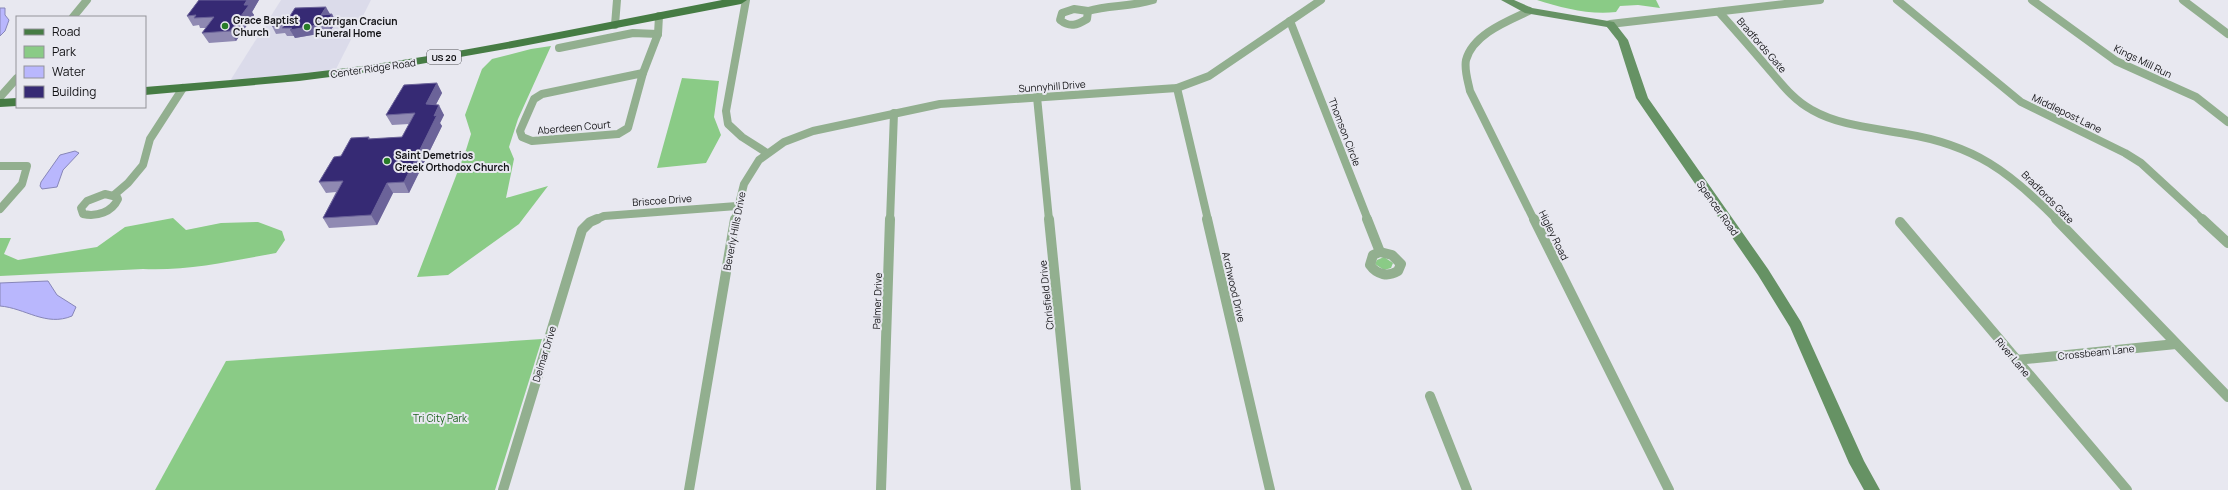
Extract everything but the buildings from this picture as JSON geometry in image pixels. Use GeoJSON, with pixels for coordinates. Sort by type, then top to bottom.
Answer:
{"type":"FeatureCollection","features":[{"type":"Feature","properties":{"kind":"main road","name":"Center Ridge Road"},"geometry":{"type":"LineString","coordinates":[[146,91],[321,75],[391,66],[494,49],[615,25],[659,16],[703,3],[741,0]]}},
{"type":"Feature","properties":{"kind":"main road"},"geometry":{"type":"LineString","coordinates":[[0,103],[16,102]]}},
{"type":"Feature","properties":{"kind":"street"},"geometry":{"type":"LineString","coordinates":[[74,16],[87,0]]}},
{"type":"Feature","properties":{"kind":"street"},"geometry":{"type":"LineString","coordinates":[[615,25],[617,0]]}},
{"type":"Feature","properties":{"kind":"street"},"geometry":{"type":"LineString","coordinates":[[746,0],[726,111],[728,124],[742,137],[767,153]]}},
{"type":"Feature","properties":{"kind":"street"},"geometry":{"type":"LineString","coordinates":[[1088,12],[1100,8],[1132,6],[1153,0]]}},
{"type":"Feature","properties":{"kind":"street","name":"Sunnyhill Drive"},"geometry":{"type":"LineString","coordinates":[[767,153],[799,135],[894,112],[940,104],[1177,88],[1209,76],[1321,0]]}},
{"type":"Feature","properties":{"kind":"street"},"geometry":{"type":"LineString","coordinates":[[1506,0],[1529,11],[1610,24],[1820,0]]}},
{"type":"Feature","properties":{"kind":"street","name":"Middlepost Lane"},"geometry":{"type":"LineString","coordinates":[[1897,0],[2021,102],[2125,153],[2140,164],[2228,243]]}},
{"type":"Feature","properties":{"kind":"street","name":"Kings Mill Run"},"geometry":{"type":"LineString","coordinates":[[2032,0],[2116,61],[2196,97],[2228,122]]}},
{"type":"Feature","properties":{"kind":"street"},"geometry":{"type":"LineString","coordinates":[[2183,0],[2228,34]]}},
{"type":"Feature","properties":{"kind":"street","name":"Higley Road"},"geometry":{"type":"LineString","coordinates":[[1529,11],[1491,31],[1470,50],[1466,59],[1466,74],[1470,91],[1669,490]]}},
{"type":"Feature","properties":{"kind":"street","name":"Bradfords Gate"},"geometry":{"type":"LineString","coordinates":[[1719,12],[1797,101],[1810,111],[1832,120],[1942,142],[1968,151],[2008,173],[2028,190],[2228,397]]}},
{"type":"Feature","properties":{"kind":"street","name":"Aberdeen Court"},"geometry":{"type":"LineString","coordinates":[[644,73],[542,94],[534,98],[520,131],[522,137],[532,141],[618,134],[628,128],[644,73],[658,34],[659,16]]}},
{"type":"Feature","properties":{"kind":"street","name":"Thomson Circle"},"geometry":{"type":"LineString","coordinates":[[1290,21],[1380,252]]}},
{"type":"Feature","properties":{"kind":"street","name":"Spencer Road"},"geometry":{"type":"LineString","coordinates":[[1610,24],[1623,40],[1642,98],[1763,272],[1796,326],[1857,463],[1872,490]]}},
{"type":"Feature","properties":{"kind":"street"},"geometry":{"type":"LineString","coordinates":[[559,48],[633,33],[658,34]]}},
{"type":"Feature","properties":{"kind":"street"},"geometry":{"type":"LineString","coordinates":[[0,97],[16,79]]}},
{"type":"Feature","properties":{"kind":"street"},"geometry":{"type":"LineString","coordinates":[[114,195],[128,183],[143,165],[150,139],[183,88]]}},
{"type":"Feature","properties":{"kind":"street","name":"Archwood Drive"},"geometry":{"type":"LineString","coordinates":[[1177,88],[1270,490]]}},
{"type":"Feature","properties":{"kind":"street","name":"Chrisfield Drive"},"geometry":{"type":"LineString","coordinates":[[1037,97],[1076,490]]}},
{"type":"Feature","properties":{"kind":"street","name":"Palmer Drive"},"geometry":{"type":"LineString","coordinates":[[881,490],[894,112]]}},
{"type":"Feature","properties":{"kind":"street","name":"Beverly Hills Drive"},"geometry":{"type":"LineString","coordinates":[[689,490],[737,206],[746,178],[753,166],[767,153]]}},
{"type":"Feature","properties":{"kind":"street"},"geometry":{"type":"LineString","coordinates":[[0,166],[27,166],[28,171],[20,187],[0,209]]}},
{"type":"Feature","properties":{"kind":"street","name":"Briscoe Drive"},"geometry":{"type":"LineString","coordinates":[[590,222],[604,216],[737,206]]}},
{"type":"Feature","properties":{"kind":"street","name":"Delmar Drive"},"geometry":{"type":"LineString","coordinates":[[503,490],[579,236],[582,230],[590,222]]}},
{"type":"Feature","properties":{"kind":"street","name":"River Lane"},"geometry":{"type":"LineString","coordinates":[[1900,222],[2127,490]]}},
{"type":"Feature","properties":{"kind":"street","name":"Crossbeam Lane"},"geometry":{"type":"LineString","coordinates":[[2016,360],[2176,344]]}},
{"type":"Feature","properties":{"kind":"street"},"geometry":{"type":"LineString","coordinates":[[1430,396],[1466,490]]}},
{"type":"Feature","properties":{"kind":"shaded area"},"geometry":{"type":"Polygon","coordinates":[[[281,0],[371,0],[334,73],[228,84],[281,0]]]}},
{"type":"Feature","properties":{"kind":"green space"},"geometry":{"type":"Polygon","coordinates":[[[1537,0],[1656,0],[1660,8],[1638,5],[1620,6],[1616,12],[1596,13],[1566,8],[1537,0]]]}},
{"type":"Feature","properties":{"kind":"green space"},"geometry":{"type":"Polygon","coordinates":[[[551,46],[518,119],[509,147],[514,159],[506,198],[548,186],[519,224],[448,275],[417,277],[471,134],[465,115],[482,69],[492,59],[531,49],[551,46]]]}},
{"type":"Feature","properties":{"kind":"green space"},"geometry":{"type":"Polygon","coordinates":[[[682,78],[719,81],[714,117],[721,135],[706,163],[657,168],[682,78]]]}},
{"type":"Feature","properties":{"kind":"green space"},"geometry":{"type":"Polygon","coordinates":[[[173,218],[186,230],[221,223],[258,222],[282,231],[285,240],[276,253],[193,267],[0,276],[0,238],[11,238],[4,254],[18,260],[97,247],[125,227],[173,218]]]}},
{"type":"Feature","properties":{"kind":"green space"},"geometry":{"type":"Polygon","coordinates":[[[1384,257],[1393,263],[1391,268],[1384,270],[1375,264],[1377,260],[1384,257]]]}},
{"type":"Feature","properties":{"kind":"green space","name":"Tri City Park"},"geometry":{"type":"Polygon","coordinates":[[[542,339],[495,490],[155,490],[226,361],[542,339]]]}},
{"type":"Feature","properties":{"kind":"water"},"geometry":{"type":"Polygon","coordinates":[[[0,8],[5,8],[5,15],[9,20],[5,31],[0,36],[0,8]]]}},
{"type":"Feature","properties":{"kind":"water"},"geometry":{"type":"Polygon","coordinates":[[[75,151],[79,153],[63,170],[57,187],[42,189],[40,186],[41,182],[60,155],[75,151]]]}},
{"type":"Feature","properties":{"kind":"water"},"geometry":{"type":"Polygon","coordinates":[[[48,281],[57,295],[76,307],[72,316],[62,319],[44,318],[9,307],[0,306],[0,283],[48,281]]]}},
{"type":"Feature","properties":{"kind":"place","name":"Grace Baptist Church"},"geometry":{"type":"Point","coordinates":[225,26]}},
{"type":"Feature","properties":{"kind":"place","name":"Corrigan Craciun Funeral Home"},"geometry":{"type":"Point","coordinates":[307,27]}},
{"type":"Feature","properties":{"kind":"place","name":"Saint Demetrios Greek Orthodox Church"},"geometry":{"type":"Point","coordinates":[387,161]}}]}
